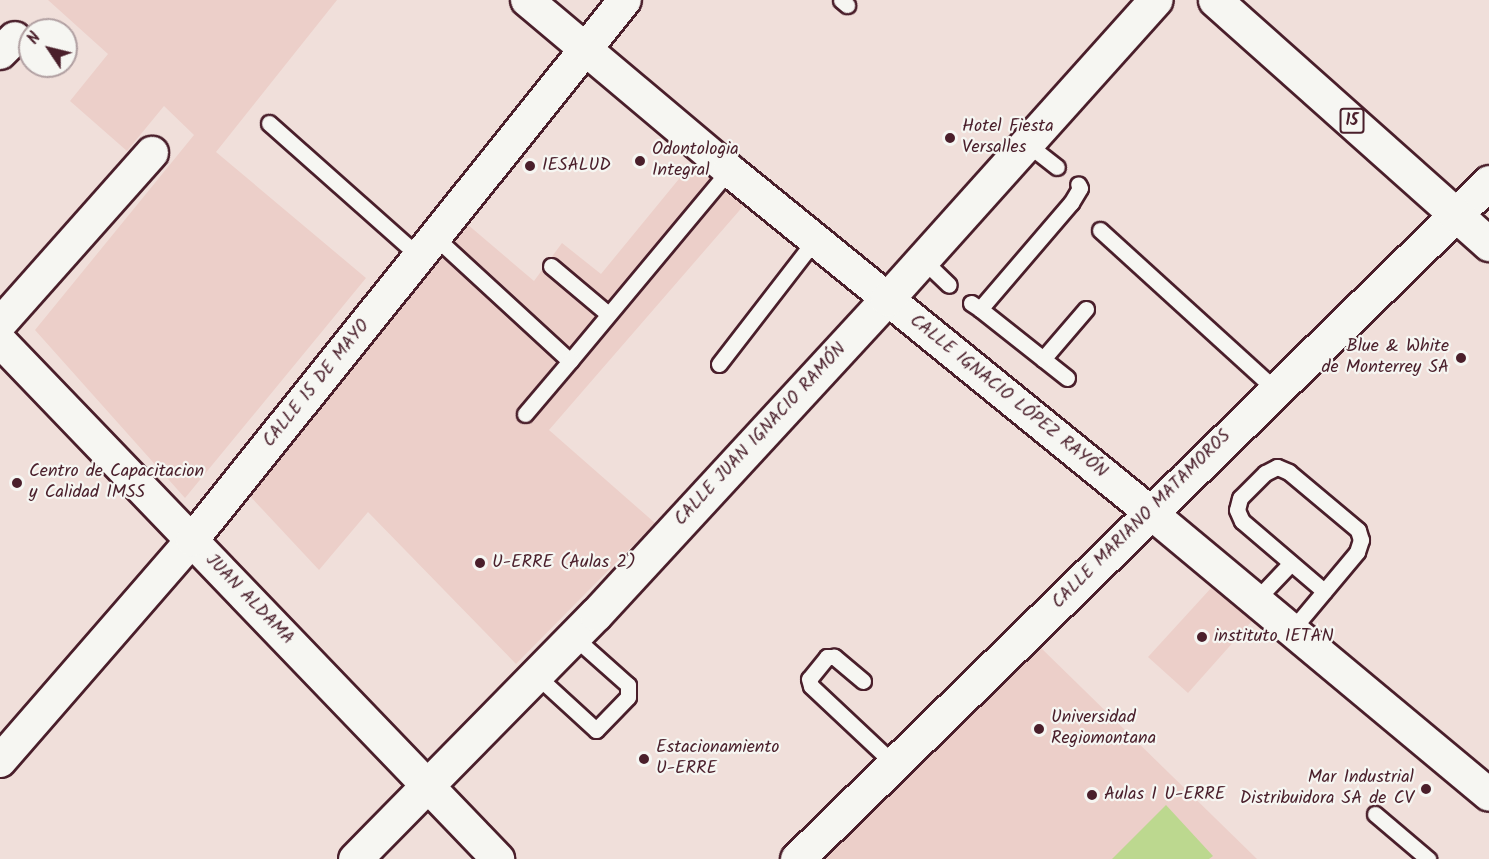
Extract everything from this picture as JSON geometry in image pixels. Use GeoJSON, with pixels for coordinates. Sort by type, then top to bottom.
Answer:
{"type":"FeatureCollection","features":[{"type":"Feature","properties":{"kind":"main road","name":"CALLE JUAN IGNACIO RAMÓN"},"geometry":{"type":"LineString","coordinates":[[355,859],[574,637],[887,299],[1155,0]]}},
{"type":"Feature","properties":{"kind":"main road","name":"15"},"geometry":{"type":"LineString","coordinates":[[1215,0],[1489,244]]}},
{"type":"Feature","properties":{"kind":"main road","name":"CALLE MARIANO MATAMOROS"},"geometry":{"type":"LineString","coordinates":[[797,859],[1455,212],[1489,182]]}},
{"type":"Feature","properties":{"kind":"street","name":"CALLE IGNACIO LÓPEZ RAYÓN"},"geometry":{"type":"LineString","coordinates":[[527,0],[729,170],[1151,513],[1489,795]]}},
{"type":"Feature","properties":{"kind":"street","name":"CALLE 15 DE MAYO"},"geometry":{"type":"LineString","coordinates":[[4,748],[192,540],[625,0]]}},
{"type":"Feature","properties":{"kind":"street"},"geometry":{"type":"LineString","coordinates":[[0,324],[152,153]]}},
{"type":"Feature","properties":{"kind":"street","name":"JUAN ALDAMA"},"geometry":{"type":"LineString","coordinates":[[0,341],[498,859]]}},
{"type":"Feature","properties":{"kind":"lane"},"geometry":{"type":"LineString","coordinates":[[269,123],[570,361]]}},
{"type":"Feature","properties":{"kind":"lane"},"geometry":{"type":"LineString","coordinates":[[1026,143],[1057,167]]}},
{"type":"Feature","properties":{"kind":"lane"},"geometry":{"type":"LineString","coordinates":[[525,414],[729,170]]}},
{"type":"Feature","properties":{"kind":"lane"},"geometry":{"type":"LineString","coordinates":[[1067,378],[975,306],[1076,208],[1080,188],[1078,184]]}},
{"type":"Feature","properties":{"kind":"lane"},"geometry":{"type":"LineString","coordinates":[[1100,230],[1275,389]]}},
{"type":"Feature","properties":{"kind":"lane"},"geometry":{"type":"LineString","coordinates":[[719,364],[814,240]]}},
{"type":"Feature","properties":{"kind":"lane"},"geometry":{"type":"LineString","coordinates":[[922,259],[950,285]]}},
{"type":"Feature","properties":{"kind":"lane"},"geometry":{"type":"LineString","coordinates":[[551,266],[608,314]]}},
{"type":"Feature","properties":{"kind":"lane"},"geometry":{"type":"LineString","coordinates":[[1043,359],[1086,309]]}},
{"type":"Feature","properties":{"kind":"lane"},"geometry":{"type":"LineString","coordinates":[[1291,631],[1357,552],[1361,540],[1358,530],[1289,472],[1277,467],[1265,473],[1240,498],[1237,510],[1242,521],[1324,591]]}},
{"type":"Feature","properties":{"kind":"lane"},"geometry":{"type":"LineString","coordinates":[[1256,601],[1291,563]]}},
{"type":"Feature","properties":{"kind":"lane"},"geometry":{"type":"LineString","coordinates":[[537,676],[596,730],[628,697],[628,685],[574,637]]}},
{"type":"Feature","properties":{"kind":"lane"},"geometry":{"type":"LineString","coordinates":[[863,681],[834,657],[827,657],[809,679],[811,686],[894,764]]}},
{"type":"Feature","properties":{"kind":"lane"},"geometry":{"type":"LineString","coordinates":[[1375,814],[1428,859]]}},
{"type":"Feature","properties":{"kind":"shaded area"},"geometry":{"type":"Polygon","coordinates":[[[48,0],[337,0],[216,152],[366,278],[185,498],[35,330],[194,135],[164,106],[127,151],[70,101],[108,54],[78,27],[78,18],[68,18],[48,0]]]}},
{"type":"Feature","properties":{"kind":"shaded area"},"geometry":{"type":"Polygon","coordinates":[[[692,163],[745,204],[549,430],[655,523],[516,664],[368,512],[319,570],[248,494],[467,224],[534,281],[562,243],[601,274],[692,163]]]}},
{"type":"Feature","properties":{"kind":"shaded area","name":"instituto IETAN"},"geometry":{"type":"Polygon","coordinates":[[[1212,587],[1252,621],[1188,693],[1148,657],[1212,587]]]}},
{"type":"Feature","properties":{"kind":"shaded area","name":"Universidad Regiomontana"},"geometry":{"type":"Polygon","coordinates":[[[1039,646],[1257,859],[825,859],[1039,646]]]}},
{"type":"Feature","properties":{"kind":"green space"},"geometry":{"type":"Polygon","coordinates":[[[1166,805],[1213,856],[1209,859],[1112,859],[1166,805]]]}},
{"type":"Feature","properties":{"kind":"place","name":"Hotel Fiesta Versalles"},"geometry":{"type":"Point","coordinates":[950,138]}},
{"type":"Feature","properties":{"kind":"place","name":"Odontologia Integral"},"geometry":{"type":"Point","coordinates":[640,161]}},
{"type":"Feature","properties":{"kind":"place","name":"IESALUD"},"geometry":{"type":"Point","coordinates":[530,166]}},
{"type":"Feature","properties":{"kind":"place","name":"Blue & White de Monterrey SA"},"geometry":{"type":"Point","coordinates":[1461,358]}},
{"type":"Feature","properties":{"kind":"place","name":"Centro de Capacitacion y Calidad IMSS"},"geometry":{"type":"Point","coordinates":[17,483]}},
{"type":"Feature","properties":{"kind":"place","name":"U-ERRE (Aulas 2)"},"geometry":{"type":"Point","coordinates":[480,563]}},
{"type":"Feature","properties":{"kind":"place","name":"instituto IETAN"},"geometry":{"type":"Point","coordinates":[1202,637]}},
{"type":"Feature","properties":{"kind":"place","name":"Universidad Regiomontana"},"geometry":{"type":"Point","coordinates":[1039,729]}},
{"type":"Feature","properties":{"kind":"place","name":"Estacionamiento U-ERRE"},"geometry":{"type":"Point","coordinates":[644,759]}},
{"type":"Feature","properties":{"kind":"place","name":"Mar Industrial Distribuidora SA de CV"},"geometry":{"type":"Point","coordinates":[1426,789]}},
{"type":"Feature","properties":{"kind":"place","name":"Aulas I U-ERRE"},"geometry":{"type":"Point","coordinates":[1092,795]}}]}
